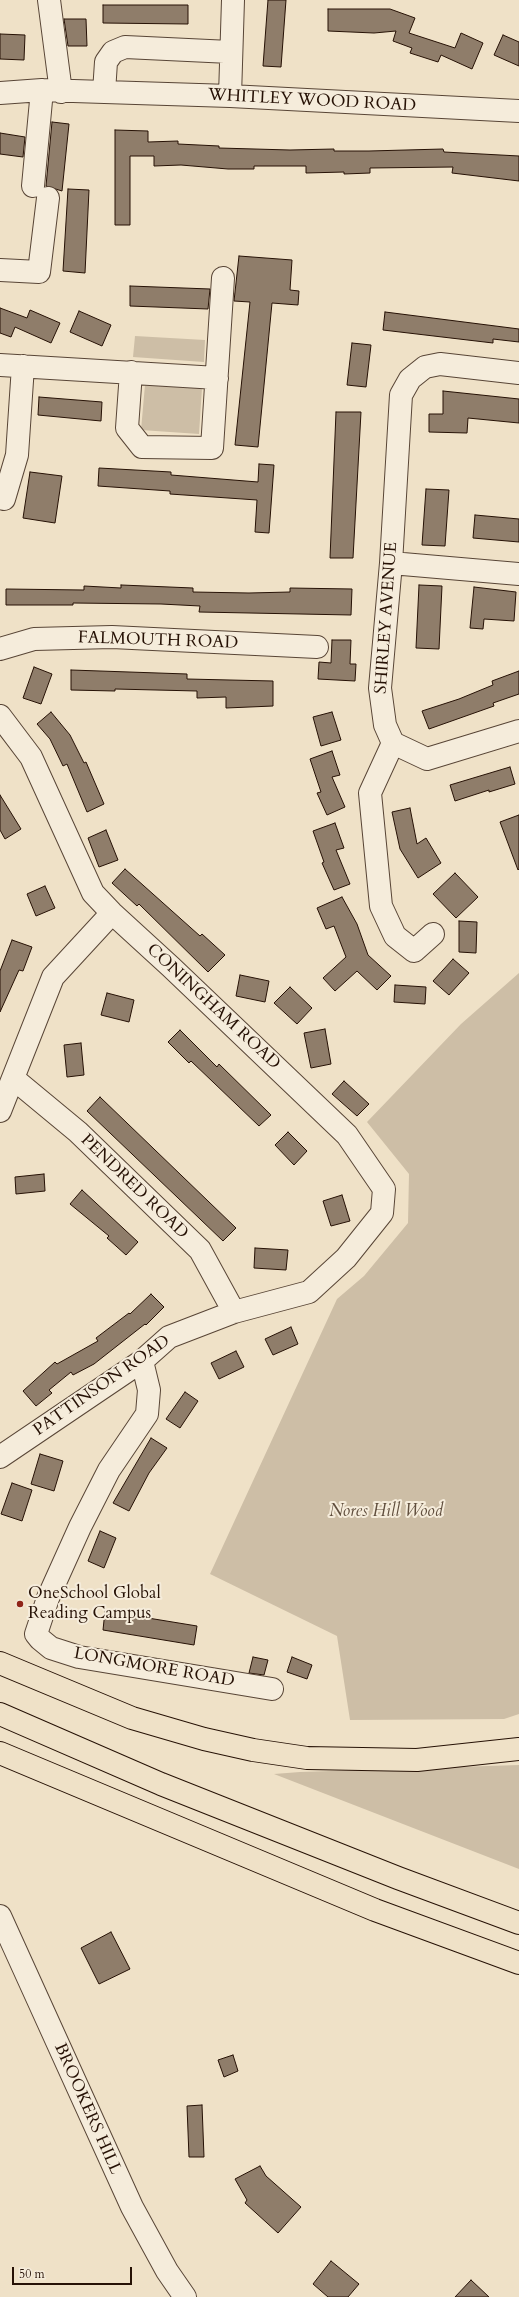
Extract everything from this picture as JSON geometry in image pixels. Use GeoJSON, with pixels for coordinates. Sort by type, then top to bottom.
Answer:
{"type":"FeatureCollection","features":[{"type":"Feature","properties":{"kind":"main road"},"geometry":{"type":"LineString","coordinates":[[0,1663],[132,1718],[204,1740],[253,1750],[307,1758],[417,1760],[519,1749]]}},
{"type":"Feature","properties":{"kind":"main road"},"geometry":{"type":"LineString","coordinates":[[0,1714],[161,1784],[398,1878],[519,1923]]}},
{"type":"Feature","properties":{"kind":"main road"},"geometry":{"type":"LineString","coordinates":[[0,1753],[375,1910],[519,1963]]}},
{"type":"Feature","properties":{"kind":"street"},"geometry":{"type":"LineString","coordinates":[[0,270],[39,272],[40,192],[51,91],[49,0]]}},
{"type":"Feature","properties":{"kind":"street"},"geometry":{"type":"LineString","coordinates":[[230,96],[230,52],[233,0]]}},
{"type":"Feature","properties":{"kind":"street"},"geometry":{"type":"LineString","coordinates":[[104,92],[106,62],[113,52],[125,47],[230,52]]}},
{"type":"Feature","properties":{"kind":"street","name":"WHITLEY WOOD ROAD"},"geometry":{"type":"LineString","coordinates":[[0,93],[51,91],[230,96],[519,111]]}},
{"type":"Feature","properties":{"kind":"street"},"geometry":{"type":"LineString","coordinates":[[131,372],[127,428],[142,447],[212,448],[224,278]]}},
{"type":"Feature","properties":{"kind":"street","name":"SHIRLEY AVENUE"},"geometry":{"type":"LineString","coordinates":[[393,743],[385,725],[380,688],[391,563],[401,395],[410,379],[425,367],[440,364],[519,373]]}},
{"type":"Feature","properties":{"kind":"street"},"geometry":{"type":"LineString","coordinates":[[0,365],[217,378]]}},
{"type":"Feature","properties":{"kind":"street"},"geometry":{"type":"LineString","coordinates":[[4,499],[17,455],[23,366]]}},
{"type":"Feature","properties":{"kind":"street"},"geometry":{"type":"LineString","coordinates":[[391,563],[519,574]]}},
{"type":"Feature","properties":{"kind":"street","name":"FALMOUTH ROAD"},"geometry":{"type":"LineString","coordinates":[[0,649],[34,640],[112,637],[316,648]]}},
{"type":"Feature","properties":{"kind":"street","name":"CONINGHAM ROAD"},"geometry":{"type":"LineString","coordinates":[[0,716],[31,756],[93,893],[112,913],[171,967],[347,1135],[384,1189],[382,1213],[346,1258],[320,1281]]}},
{"type":"Feature","properties":{"kind":"street"},"geometry":{"type":"LineString","coordinates":[[433,934],[414,952],[395,936],[381,906],[370,793],[393,743],[427,759],[519,732]]}},
{"type":"Feature","properties":{"kind":"street"},"geometry":{"type":"LineString","coordinates":[[0,1111],[14,1079],[53,977],[112,913]]}},
{"type":"Feature","properties":{"kind":"street","name":"PENDRED ROAD"},"geometry":{"type":"LineString","coordinates":[[14,1079],[78,1132],[200,1250],[234,1312]]}},
{"type":"Feature","properties":{"kind":"street","name":"PATTINSON ROAD"},"geometry":{"type":"LineString","coordinates":[[0,1457],[142,1361],[169,1337],[234,1312],[308,1292],[320,1281]]}},
{"type":"Feature","properties":{"kind":"street","name":"LONGMORE ROAD"},"geometry":{"type":"LineString","coordinates":[[142,1361],[150,1390],[147,1414],[109,1470],[61,1566],[36,1634],[51,1648],[80,1657],[272,1689]]}},
{"type":"Feature","properties":{"kind":"street","name":"BROOKERS HILL"},"geometry":{"type":"LineString","coordinates":[[0,1916],[132,2207],[167,2271],[185,2297]]}},
{"type":"Feature","properties":{"kind":"green space"},"geometry":{"type":"Polygon","coordinates":[[[135,336],[205,340],[204,362],[133,357],[135,336]]]}},
{"type":"Feature","properties":{"kind":"green space"},"geometry":{"type":"Polygon","coordinates":[[[145,385],[202,388],[199,434],[141,430],[145,385]]]}},
{"type":"Feature","properties":{"kind":"green space","name":"Nores Hill Wood"},"geometry":{"type":"Polygon","coordinates":[[[519,973],[519,1714],[504,1719],[350,1720],[337,1636],[210,1574],[337,1299],[364,1276],[408,1223],[409,1174],[367,1122],[461,1024],[519,973]]]}},
{"type":"Feature","properties":{"kind":"green space"},"geometry":{"type":"Polygon","coordinates":[[[519,1765],[519,1869],[274,1774],[300,1772],[519,1765]]]}},
{"type":"Feature","properties":{"kind":"building"},"geometry":{"type":"Polygon","coordinates":[[[268,0],[286,0],[281,67],[263,66],[268,0]]]}},
{"type":"Feature","properties":{"kind":"building"},"geometry":{"type":"Polygon","coordinates":[[[103,5],[188,5],[188,24],[103,23],[103,5]]]}},
{"type":"Feature","properties":{"kind":"building"},"geometry":{"type":"Polygon","coordinates":[[[328,9],[390,9],[415,18],[409,33],[455,48],[461,33],[483,43],[472,69],[441,55],[438,62],[410,53],[412,48],[393,41],[396,31],[374,33],[328,31],[328,9]]]}},
{"type":"Feature","properties":{"kind":"building"},"geometry":{"type":"Polygon","coordinates":[[[64,19],[86,19],[87,46],[68,46],[64,19]]]}},
{"type":"Feature","properties":{"kind":"building"},"geometry":{"type":"Polygon","coordinates":[[[0,34],[25,35],[24,60],[0,59],[0,34]]]}},
{"type":"Feature","properties":{"kind":"building"},"geometry":{"type":"Polygon","coordinates":[[[503,35],[519,42],[519,66],[494,55],[503,35]]]}},
{"type":"Feature","properties":{"kind":"building"},"geometry":{"type":"Polygon","coordinates":[[[52,122],[69,124],[62,191],[46,186],[52,122]]]}},
{"type":"Feature","properties":{"kind":"building"},"geometry":{"type":"Polygon","coordinates":[[[115,130],[148,131],[148,142],[178,141],[178,144],[219,146],[219,148],[290,150],[334,149],[334,151],[443,149],[444,152],[519,156],[519,181],[452,173],[453,167],[370,168],[370,173],[306,173],[306,166],[254,166],[254,169],[228,169],[181,165],[154,166],[154,156],[130,156],[130,225],[115,225],[115,130]]]}},
{"type":"Feature","properties":{"kind":"building"},"geometry":{"type":"Polygon","coordinates":[[[0,133],[25,137],[23,157],[0,154],[0,133]]]}},
{"type":"Feature","properties":{"kind":"building"},"geometry":{"type":"Polygon","coordinates":[[[68,189],[89,190],[85,273],[63,271],[68,189]]]}},
{"type":"Feature","properties":{"kind":"building"},"geometry":{"type":"Polygon","coordinates":[[[239,256],[292,260],[290,290],[299,291],[298,305],[272,303],[258,447],[235,445],[250,302],[234,301],[239,256]]]}},
{"type":"Feature","properties":{"kind":"building"},"geometry":{"type":"Polygon","coordinates":[[[130,286],[210,289],[208,309],[130,306],[130,286]]]}},
{"type":"Feature","properties":{"kind":"building"},"geometry":{"type":"Polygon","coordinates":[[[0,308],[27,318],[30,310],[60,323],[51,343],[15,327],[11,337],[0,333],[0,308]]]}},
{"type":"Feature","properties":{"kind":"building"},"geometry":{"type":"Polygon","coordinates":[[[79,311],[111,325],[102,346],[70,332],[79,311]]]}},
{"type":"Feature","properties":{"kind":"building"},"geometry":{"type":"Polygon","coordinates":[[[385,312],[519,329],[519,342],[493,339],[493,343],[383,330],[385,312]]]}},
{"type":"Feature","properties":{"kind":"building"},"geometry":{"type":"Polygon","coordinates":[[[352,343],[371,345],[366,387],[347,385],[352,343]]]}},
{"type":"Feature","properties":{"kind":"building"},"geometry":{"type":"Polygon","coordinates":[[[443,391],[519,399],[519,423],[468,418],[467,433],[429,432],[429,414],[443,414],[443,391]]]}},
{"type":"Feature","properties":{"kind":"building"},"geometry":{"type":"Polygon","coordinates":[[[39,397],[102,402],[101,421],[38,415],[39,397]]]}},
{"type":"Feature","properties":{"kind":"building"},"geometry":{"type":"Polygon","coordinates":[[[336,412],[361,412],[353,558],[330,558],[336,412]]]}},
{"type":"Feature","properties":{"kind":"building"},"geometry":{"type":"Polygon","coordinates":[[[259,464],[274,465],[269,533],[255,532],[257,500],[170,494],[170,491],[98,486],[99,468],[171,472],[171,475],[258,482],[259,464]]]}},
{"type":"Feature","properties":{"kind":"building"},"geometry":{"type":"Polygon","coordinates":[[[30,472],[62,476],[55,523],[23,518],[30,472]]]}},
{"type":"Feature","properties":{"kind":"building"},"geometry":{"type":"Polygon","coordinates":[[[426,489],[449,490],[445,546],[422,545],[426,489]]]}},
{"type":"Feature","properties":{"kind":"building"},"geometry":{"type":"Polygon","coordinates":[[[475,515],[519,519],[519,542],[473,538],[475,515]]]}},
{"type":"Feature","properties":{"kind":"building"},"geometry":{"type":"Polygon","coordinates":[[[121,585],[193,588],[193,592],[249,593],[290,592],[290,588],[352,589],[351,615],[199,612],[200,606],[161,604],[73,603],[73,605],[6,605],[6,589],[84,590],[84,586],[121,588],[121,585]]]}},
{"type":"Feature","properties":{"kind":"building"},"geometry":{"type":"Polygon","coordinates":[[[419,585],[442,586],[439,649],[416,648],[419,585]]]}},
{"type":"Feature","properties":{"kind":"building"},"geometry":{"type":"Polygon","coordinates":[[[474,587],[516,592],[514,621],[484,619],[483,629],[470,628],[474,587]]]}},
{"type":"Feature","properties":{"kind":"building"},"geometry":{"type":"Polygon","coordinates":[[[332,640],[351,640],[350,664],[356,664],[355,681],[318,679],[319,662],[331,663],[332,640]]]}},
{"type":"Feature","properties":{"kind":"building"},"geometry":{"type":"Polygon","coordinates":[[[34,667],[52,674],[41,704],[23,698],[34,667]]]}},
{"type":"Feature","properties":{"kind":"building"},"geometry":{"type":"Polygon","coordinates":[[[71,670],[187,674],[187,679],[273,681],[273,706],[226,708],[226,697],[197,698],[197,691],[115,689],[115,691],[71,690],[71,670]]]}},
{"type":"Feature","properties":{"kind":"building"},"geometry":{"type":"Polygon","coordinates":[[[519,671],[519,694],[493,703],[494,706],[429,729],[422,711],[459,699],[493,685],[492,681],[519,671]]]}},
{"type":"Feature","properties":{"kind":"building"},"geometry":{"type":"Polygon","coordinates":[[[51,712],[70,735],[84,763],[86,762],[104,804],[87,812],[67,764],[63,766],[50,739],[37,724],[51,712]]]}},
{"type":"Feature","properties":{"kind":"building"},"geometry":{"type":"Polygon","coordinates":[[[332,712],[341,740],[321,746],[313,717],[332,712]]]}},
{"type":"Feature","properties":{"kind":"building"},"geometry":{"type":"Polygon","coordinates":[[[332,751],[340,775],[332,777],[345,807],[327,815],[317,793],[321,792],[310,759],[332,751]]]}},
{"type":"Feature","properties":{"kind":"building"},"geometry":{"type":"Polygon","coordinates":[[[510,767],[515,784],[489,792],[489,790],[455,801],[450,785],[510,767]]]}},
{"type":"Feature","properties":{"kind":"building"},"geometry":{"type":"Polygon","coordinates":[[[0,795],[21,829],[5,839],[0,830],[0,795]]]}},
{"type":"Feature","properties":{"kind":"building"},"geometry":{"type":"Polygon","coordinates":[[[410,808],[417,844],[426,838],[441,863],[418,878],[400,849],[392,812],[410,808]]]}},
{"type":"Feature","properties":{"kind":"building"},"geometry":{"type":"Polygon","coordinates":[[[519,815],[519,869],[518,870],[500,822],[519,815]]]}},
{"type":"Feature","properties":{"kind":"building"},"geometry":{"type":"Polygon","coordinates":[[[335,823],[344,848],[336,850],[350,884],[334,890],[322,863],[324,862],[313,831],[335,823]]]}},
{"type":"Feature","properties":{"kind":"building"},"geometry":{"type":"Polygon","coordinates":[[[106,830],[118,860],[99,867],[88,838],[106,830]]]}},
{"type":"Feature","properties":{"kind":"building"},"geometry":{"type":"Polygon","coordinates":[[[125,869],[200,936],[202,934],[225,955],[208,972],[139,904],[137,906],[112,883],[125,869]]]}},
{"type":"Feature","properties":{"kind":"building"},"geometry":{"type":"Polygon","coordinates":[[[455,873],[478,897],[456,918],[433,894],[455,873]]]}},
{"type":"Feature","properties":{"kind":"building"},"geometry":{"type":"Polygon","coordinates":[[[45,886],[55,908],[36,916],[27,894],[45,886]]]}},
{"type":"Feature","properties":{"kind":"building"},"geometry":{"type":"Polygon","coordinates":[[[342,897],[357,924],[368,955],[391,976],[377,990],[357,971],[335,991],[323,978],[346,957],[334,926],[326,929],[317,908],[342,897]]]}},
{"type":"Feature","properties":{"kind":"building"},"geometry":{"type":"Polygon","coordinates":[[[459,921],[477,922],[476,953],[459,952],[459,921]]]}},
{"type":"Feature","properties":{"kind":"building"},"geometry":{"type":"Polygon","coordinates":[[[12,940],[32,947],[23,971],[19,970],[0,1012],[0,971],[12,940]]]}},
{"type":"Feature","properties":{"kind":"building"},"geometry":{"type":"Polygon","coordinates":[[[453,959],[469,973],[449,995],[433,981],[453,959]]]}},
{"type":"Feature","properties":{"kind":"building"},"geometry":{"type":"Polygon","coordinates":[[[240,975],[269,981],[265,1002],[236,996],[240,975]]]}},
{"type":"Feature","properties":{"kind":"building"},"geometry":{"type":"Polygon","coordinates":[[[395,985],[426,987],[425,1004],[394,1002],[395,985]]]}},
{"type":"Feature","properties":{"kind":"building"},"geometry":{"type":"Polygon","coordinates":[[[290,987],[312,1008],[297,1024],[274,1003],[290,987]]]}},
{"type":"Feature","properties":{"kind":"building"},"geometry":{"type":"Polygon","coordinates":[[[107,993],[134,1000],[129,1022],[101,1015],[107,993]]]}},
{"type":"Feature","properties":{"kind":"building"},"geometry":{"type":"Polygon","coordinates":[[[325,1029],[331,1064],[311,1068],[304,1033],[325,1029]]]}},
{"type":"Feature","properties":{"kind":"building"},"geometry":{"type":"Polygon","coordinates":[[[180,1030],[217,1067],[219,1064],[271,1115],[259,1126],[191,1061],[189,1063],[168,1042],[180,1030]]]}},
{"type":"Feature","properties":{"kind":"building"},"geometry":{"type":"Polygon","coordinates":[[[81,1043],[84,1075],[67,1077],[64,1045],[81,1043]]]}},
{"type":"Feature","properties":{"kind":"building"},"geometry":{"type":"Polygon","coordinates":[[[344,1081],[369,1104],[357,1116],[332,1094],[344,1081]]]}},
{"type":"Feature","properties":{"kind":"building"},"geometry":{"type":"Polygon","coordinates":[[[100,1097],[236,1228],[223,1241],[87,1111],[100,1097]]]}},
{"type":"Feature","properties":{"kind":"building"},"geometry":{"type":"Polygon","coordinates":[[[288,1132],[307,1151],[294,1165],[275,1145],[288,1132]]]}},
{"type":"Feature","properties":{"kind":"building"},"geometry":{"type":"Polygon","coordinates":[[[44,1174],[45,1191],[16,1194],[15,1177],[44,1174]]]}},
{"type":"Feature","properties":{"kind":"building"},"geometry":{"type":"Polygon","coordinates":[[[82,1190],[138,1242],[126,1255],[107,1238],[109,1236],[70,1204],[82,1190]]]}},
{"type":"Feature","properties":{"kind":"building"},"geometry":{"type":"Polygon","coordinates":[[[342,1195],[350,1221],[331,1226],[323,1201],[342,1195]]]}},
{"type":"Feature","properties":{"kind":"building"},"geometry":{"type":"Polygon","coordinates":[[[255,1248],[288,1250],[286,1270],[254,1268],[255,1248]]]}},
{"type":"Feature","properties":{"kind":"building"},"geometry":{"type":"Polygon","coordinates":[[[151,1294],[164,1307],[146,1325],[145,1324],[94,1364],[73,1375],[71,1372],[49,1390],[52,1393],[36,1406],[23,1391],[55,1362],[57,1364],[98,1341],[96,1338],[129,1313],[130,1314],[151,1294]]]}},
{"type":"Feature","properties":{"kind":"building"},"geometry":{"type":"Polygon","coordinates":[[[291,1327],[298,1344],[273,1355],[265,1339],[291,1327]]]}},
{"type":"Feature","properties":{"kind":"building"},"geometry":{"type":"Polygon","coordinates":[[[236,1351],[244,1367],[219,1379],[211,1363],[236,1351]]]}},
{"type":"Feature","properties":{"kind":"building"},"geometry":{"type":"Polygon","coordinates":[[[185,1392],[198,1401],[180,1428],[166,1419],[185,1392]]]}},
{"type":"Feature","properties":{"kind":"building"},"geometry":{"type":"Polygon","coordinates":[[[151,1438],[167,1448],[149,1473],[129,1511],[113,1503],[151,1438]]]}},
{"type":"Feature","properties":{"kind":"building"},"geometry":{"type":"Polygon","coordinates":[[[40,1454],[63,1461],[54,1491],[31,1484],[40,1454]]]}},
{"type":"Feature","properties":{"kind":"building"},"geometry":{"type":"Polygon","coordinates":[[[12,1483],[32,1490],[22,1521],[1,1514],[12,1483]]]}},
{"type":"Feature","properties":{"kind":"building"},"geometry":{"type":"Polygon","coordinates":[[[100,1531],[116,1538],[104,1568],[88,1561],[100,1531]]]}},
{"type":"Feature","properties":{"kind":"building"},"geometry":{"type":"Polygon","coordinates":[[[105,1611],[197,1626],[194,1645],[103,1630],[105,1611]]]}},
{"type":"Feature","properties":{"kind":"building"},"geometry":{"type":"Polygon","coordinates":[[[253,1657],[268,1660],[264,1675],[249,1673],[253,1657]]]}},
{"type":"Feature","properties":{"kind":"building"},"geometry":{"type":"Polygon","coordinates":[[[292,1657],[312,1665],[307,1679],[287,1672],[292,1657]]]}},
{"type":"Feature","properties":{"kind":"building"},"geometry":{"type":"Polygon","coordinates":[[[111,1932],[130,1969],[99,1984],[81,1948],[111,1932]]]}},
{"type":"Feature","properties":{"kind":"building"},"geometry":{"type":"Polygon","coordinates":[[[233,2055],[238,2071],[224,2077],[218,2060],[233,2055]]]}},
{"type":"Feature","properties":{"kind":"building"},"geometry":{"type":"Polygon","coordinates":[[[202,2105],[204,2157],[189,2157],[187,2106],[202,2105]]]}},
{"type":"Feature","properties":{"kind":"building"},"geometry":{"type":"Polygon","coordinates":[[[260,2166],[266,2176],[301,2207],[278,2233],[245,2203],[247,2200],[235,2179],[260,2166]]]}},
{"type":"Feature","properties":{"kind":"building"},"geometry":{"type":"Polygon","coordinates":[[[331,2261],[359,2284],[348,2297],[328,2297],[313,2284],[331,2261]]]}},
{"type":"Feature","properties":{"kind":"building"},"geometry":{"type":"Polygon","coordinates":[[[471,2280],[489,2297],[455,2297],[471,2280]]]}},
{"type":"Feature","properties":{"kind":"place","name":"OneSchool Global Reading Campus"},"geometry":{"type":"Point","coordinates":[20,1604]}}]}
